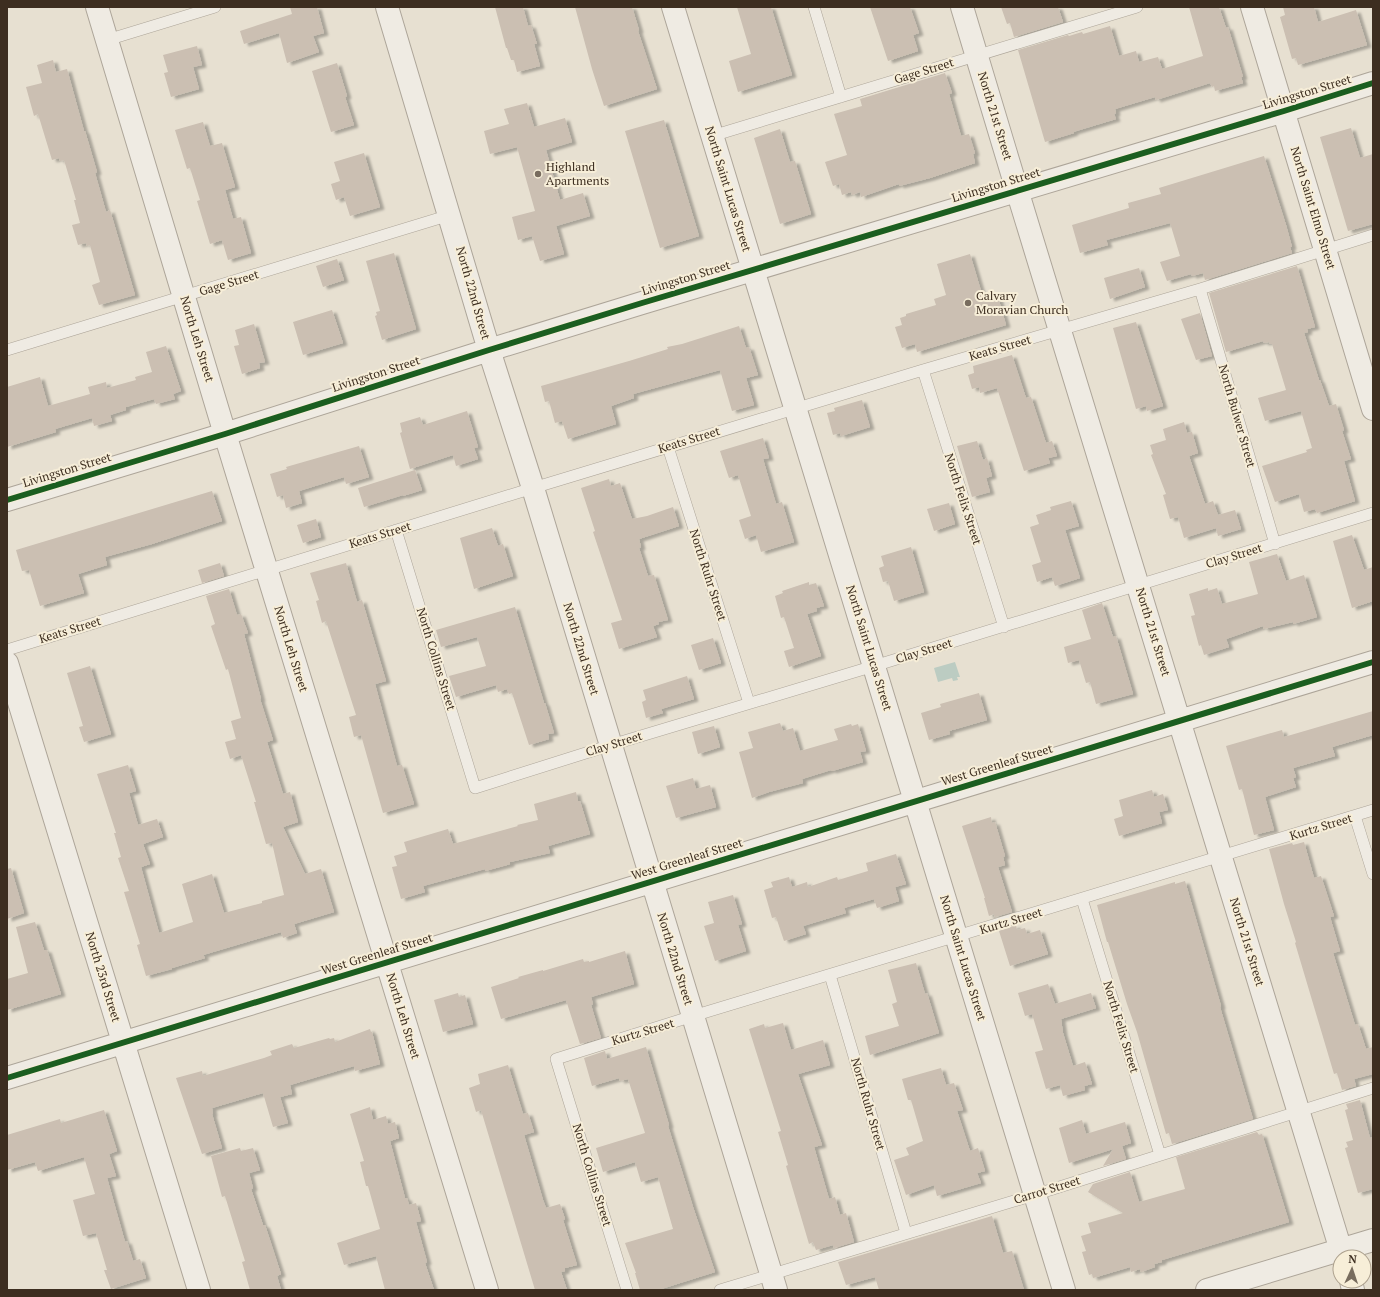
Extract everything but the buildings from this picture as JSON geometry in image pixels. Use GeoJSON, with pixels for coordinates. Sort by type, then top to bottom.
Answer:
{"type":"FeatureCollection","features":[{"type":"Feature","properties":{"kind":"street","name":"North Leh Street"},"geometry":{"type":"LineString","coordinates":[[97,7],[266,570],[487,1290]]}},
{"type":"Feature","properties":{"kind":"street","name":"North 22nd Street"},"geometry":{"type":"LineString","coordinates":[[387,7],[489,350],[533,488],[773,1282]]}},
{"type":"Feature","properties":{"kind":"street","name":"North Saint Lucas Street"},"geometry":{"type":"LineString","coordinates":[[673,7],[1064,1290]]}},
{"type":"Feature","properties":{"kind":"street","name":"North 21st Street"},"geometry":{"type":"LineString","coordinates":[[962,7],[1341,1249]]}},
{"type":"Feature","properties":{"kind":"street","name":"North Saint Elmo Street"},"geometry":{"type":"LineString","coordinates":[[1252,7],[1373,408]]}},
{"type":"Feature","properties":{"kind":"street","name":"Livingston Street"},"geometry":{"type":"LineString","coordinates":[[7,500],[225,434],[489,350],[1373,83]]}},
{"type":"Feature","properties":{"kind":"street","name":"West Greenleaf Street"},"geometry":{"type":"LineString","coordinates":[[7,1078],[1373,662]]}},
{"type":"Feature","properties":{"kind":"street","name":"North 23rd Street"},"geometry":{"type":"LineString","coordinates":[[7,663],[199,1290]]}},
{"type":"Feature","properties":{"kind":"street"},"geometry":{"type":"LineString","coordinates":[[1352,1249],[1373,1240]]}},
{"type":"Feature","properties":{"kind":"street"},"geometry":{"type":"LineString","coordinates":[[1207,1290],[1332,1256]]}},
{"type":"Feature","properties":{"kind":"lane"},"geometry":{"type":"LineString","coordinates":[[107,40],[215,7]]}},
{"type":"Feature","properties":{"kind":"lane"},"geometry":{"type":"LineString","coordinates":[[814,7],[840,97]]}},
{"type":"Feature","properties":{"kind":"lane","name":"Gage Street"},"geometry":{"type":"LineString","coordinates":[[712,136],[976,55],[1111,11],[1137,7]]}},
{"type":"Feature","properties":{"kind":"lane","name":"Gage Street"},"geometry":{"type":"LineString","coordinates":[[7,350],[450,215]]}},
{"type":"Feature","properties":{"kind":"lane","name":"Keats Street"},"geometry":{"type":"LineString","coordinates":[[7,650],[796,408],[1060,331],[1373,235]]}},
{"type":"Feature","properties":{"kind":"lane","name":"North Bulwer Street"},"geometry":{"type":"LineString","coordinates":[[1200,289],[1275,544]]}},
{"type":"Feature","properties":{"kind":"lane","name":"North Felix Street"},"geometry":{"type":"LineString","coordinates":[[923,370],[1004,627]]}},
{"type":"Feature","properties":{"kind":"lane","name":"North Ruhr Street"},"geometry":{"type":"LineString","coordinates":[[668,447],[749,703]]}},
{"type":"Feature","properties":{"kind":"lane","name":"Clay Street"},"geometry":{"type":"LineString","coordinates":[[475,788],[611,745],[1139,586],[1373,513]]}},
{"type":"Feature","properties":{"kind":"lane","name":"North Collins Street"},"geometry":{"type":"LineString","coordinates":[[396,530],[475,788]]}},
{"type":"Feature","properties":{"kind":"lane","name":"Kurtz Street"},"geometry":{"type":"LineString","coordinates":[[556,1059],[1373,810]]}},
{"type":"Feature","properties":{"kind":"lane"},"geometry":{"type":"LineString","coordinates":[[1355,816],[1373,874]]}},
{"type":"Feature","properties":{"kind":"lane","name":"North Felix Street"},"geometry":{"type":"LineString","coordinates":[[1082,899],[1160,1155]]}},
{"type":"Feature","properties":{"kind":"lane","name":"North Ruhr Street"},"geometry":{"type":"LineString","coordinates":[[830,975],[906,1233]]}},
{"type":"Feature","properties":{"kind":"lane","name":"North Collins Street"},"geometry":{"type":"LineString","coordinates":[[556,1059],[628,1290]]}},
{"type":"Feature","properties":{"kind":"lane","name":"Carrot Street"},"geometry":{"type":"LineString","coordinates":[[720,1290],[773,1282],[906,1233],[1034,1195],[1373,1088]]}},
{"type":"Feature","properties":{"kind":"shaded area"},"geometry":{"type":"Polygon","coordinates":[[[955,662],[960,677],[957,677],[958,680],[953,681],[952,678],[938,682],[934,668],[955,662]]]}},
{"type":"Feature","properties":{"kind":"cycle path"},"geometry":{"type":"LineString","coordinates":[[7,500],[225,434],[642,303],[1373,83]]}},
{"type":"Feature","properties":{"kind":"cycle path"},"geometry":{"type":"LineString","coordinates":[[7,1078],[1373,662]]}},
{"type":"Feature","properties":{"kind":"place","name":"Highland Apartments"},"geometry":{"type":"Point","coordinates":[538,174]}},
{"type":"Feature","properties":{"kind":"place","name":"Calvary Moravian Church"},"geometry":{"type":"Point","coordinates":[968,303]}}]}
